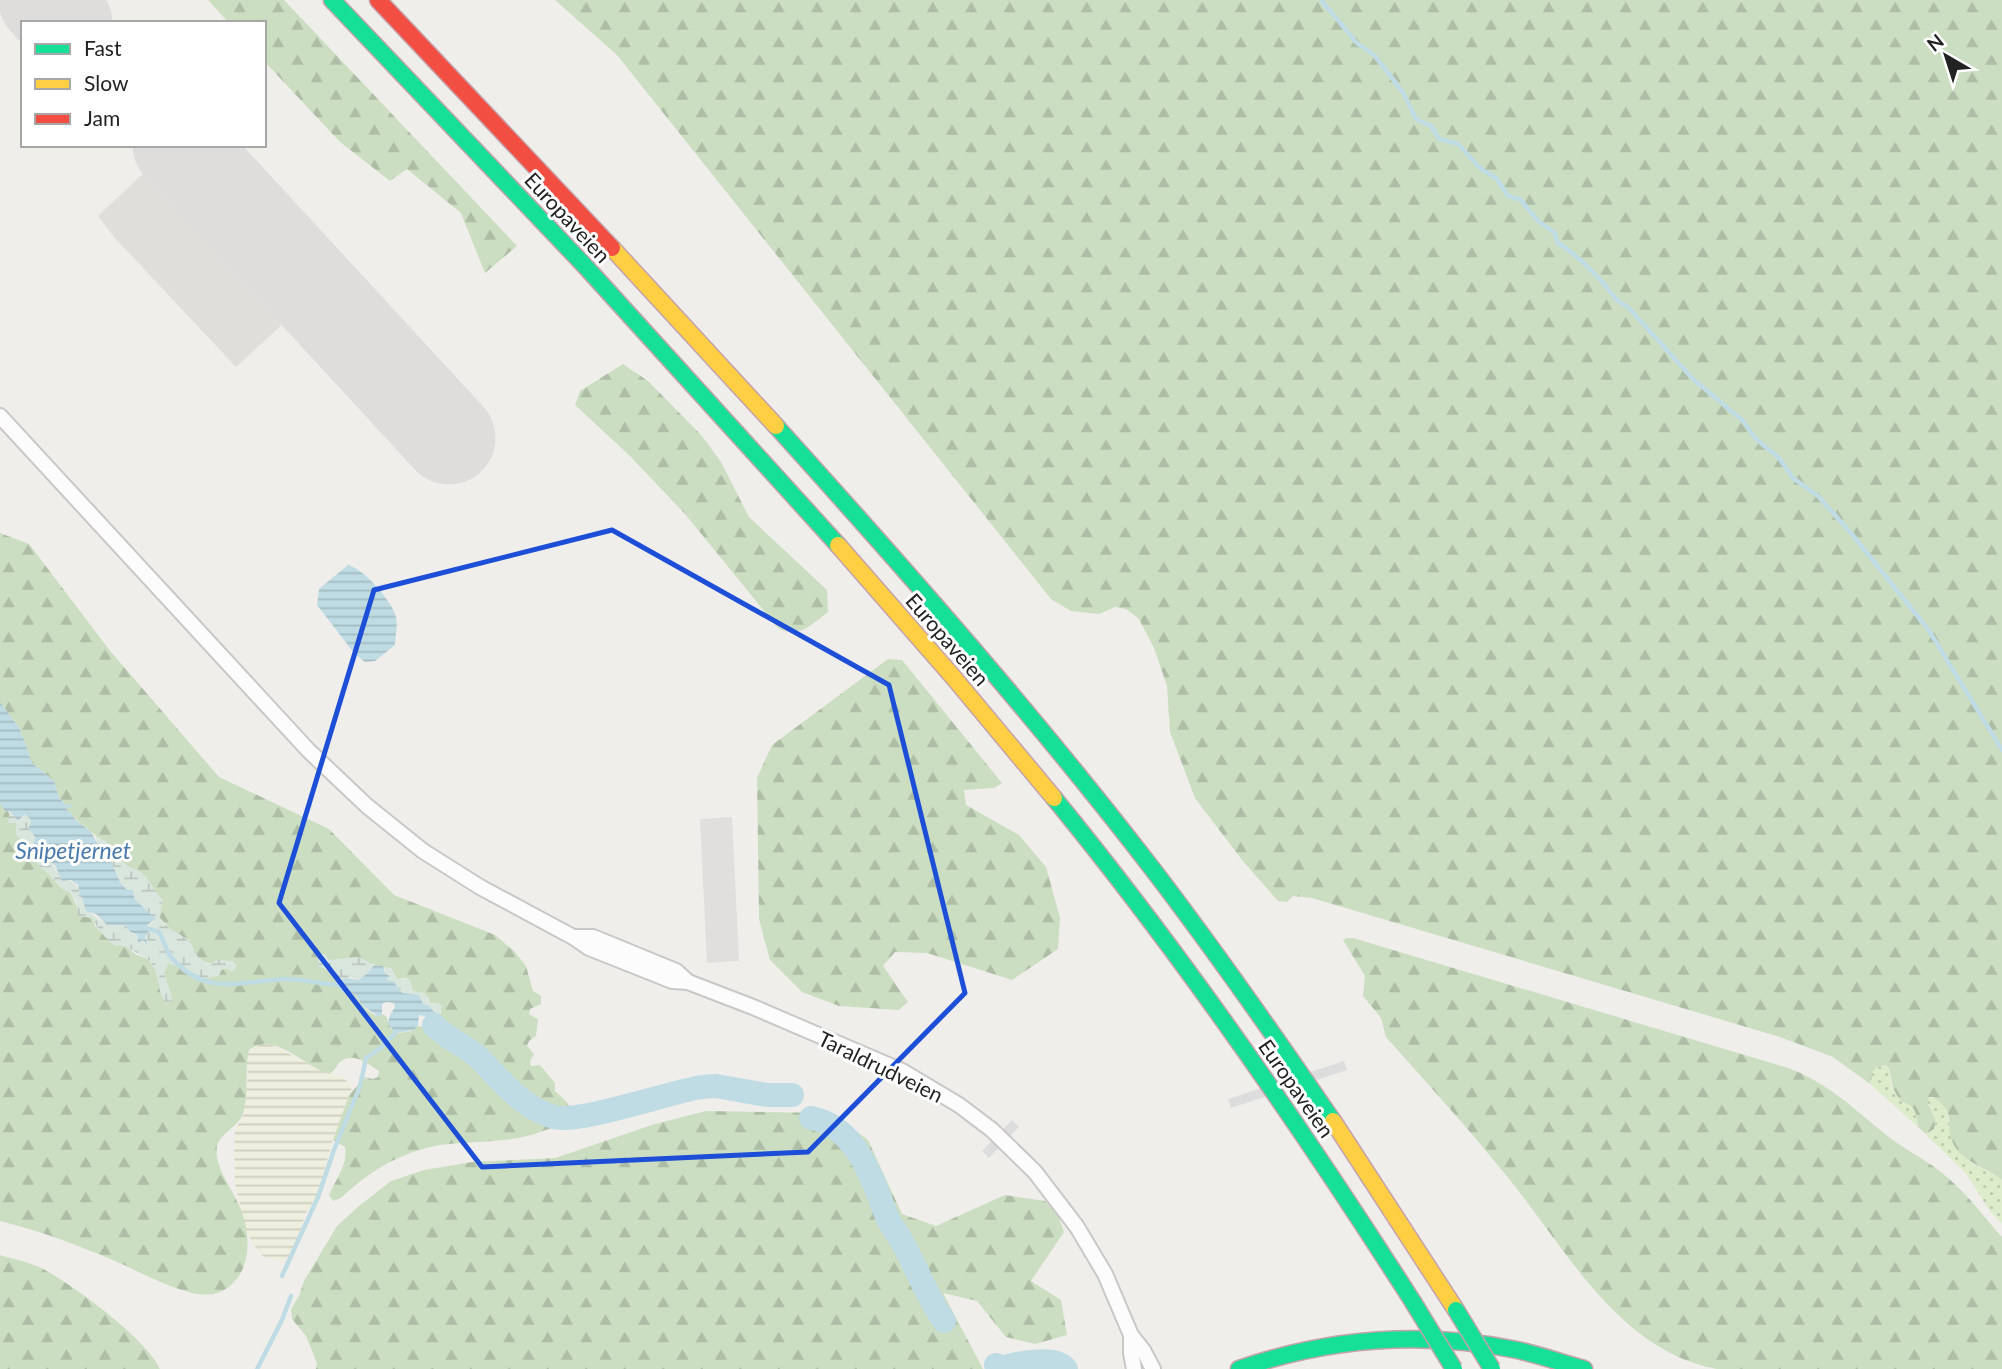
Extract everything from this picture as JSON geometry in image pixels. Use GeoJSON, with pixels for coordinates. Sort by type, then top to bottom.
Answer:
{"type":"FeatureCollection","features":[{"type":"Feature","properties":{"kind":"highway","name":"Europaveien"},"geometry":{"type":"LineString","coordinates":[[332,0],[650,337],[852,561],[1027,764],[1132,897],[1227,1025],[1340,1189],[1454,1369]]}},
{"type":"Feature","properties":{"kind":"highway","name":"Europaveien"},"geometry":{"type":"LineString","coordinates":[[378,0],[657,295],[826,482],[1029,715],[1150,866],[1283,1048],[1369,1172],[1492,1369]]}},
{"type":"Feature","properties":{"kind":"highway"},"geometry":{"type":"LineString","coordinates":[[1239,1369],[1279,1356],[1355,1342],[1405,1339],[1455,1341],[1518,1350],[1584,1369]]}},
{"type":"Feature","properties":{"kind":"highway"},"geometry":{"type":"LineString","coordinates":[[1270,1369],[1348,1353],[1444,1348],[1516,1359],[1558,1369]]}},
{"type":"Feature","properties":{"kind":"street","name":"Taraldrudveien"},"geometry":{"type":"LineString","coordinates":[[0,416],[258,698],[367,806],[423,851],[573,937],[593,937],[656,969],[672,981],[688,982],[775,1016],[902,1071],[959,1105],[992,1130],[1035,1172],[1077,1227],[1105,1274],[1131,1335],[1153,1369]]}},
{"type":"Feature","properties":{"kind":"street","name":"Taraldrudveien"},"geometry":{"type":"LineString","coordinates":[[1131,1335],[1134,1369]]}},
{"type":"Feature","properties":{"kind":"highlighted area"},"geometry":{"type":"Polygon","coordinates":[[[612,530],[889,685],[965,993],[808,1152],[482,1167],[279,903],[374,590],[612,530]]]}},
{"type":"Feature","properties":{"kind":"shaded area"},"geometry":{"type":"Polygon","coordinates":[[[148,169],[287,320],[236,367],[114,237],[98,216],[148,169]]]}},
{"type":"Feature","properties":{"kind":"shaded area"},"geometry":{"type":"Polygon","coordinates":[[[732,817],[739,961],[707,963],[700,819],[732,817]]]}},
{"type":"Feature","properties":{"kind":"green space"},"geometry":{"type":"Polygon","coordinates":[[[208,0],[284,0],[517,246],[485,273],[461,213],[407,169],[390,181],[340,142],[266,63],[266,21],[227,21],[208,0]]]}},
{"type":"Feature","properties":{"kind":"green space"},"geometry":{"type":"Polygon","coordinates":[[[555,0],[2002,0],[2002,1180],[1958,1151],[1949,1131],[1946,1109],[1933,1097],[1929,1097],[1927,1102],[1936,1121],[1934,1129],[1926,1134],[1918,1127],[1915,1111],[1895,1092],[1886,1065],[1877,1067],[1871,1073],[1870,1084],[1833,1057],[1780,1037],[1312,898],[1293,896],[1287,902],[1278,901],[1242,860],[1195,798],[1170,732],[1167,686],[1154,648],[1139,619],[1126,609],[1115,607],[1099,614],[1071,611],[1051,599],[617,55],[555,0]]]}},
{"type":"Feature","properties":{"kind":"green space"},"geometry":{"type":"Polygon","coordinates":[[[623,364],[648,381],[702,436],[721,462],[749,517],[827,590],[828,612],[810,626],[792,632],[778,628],[685,514],[630,456],[575,405],[580,391],[623,364]]]}},
{"type":"Feature","properties":{"kind":"green space"},"geometry":{"type":"Polygon","coordinates":[[[0,533],[29,544],[111,652],[219,777],[329,829],[394,895],[495,935],[514,951],[526,966],[533,991],[541,996],[541,1004],[530,1009],[529,1014],[538,1019],[536,1036],[527,1046],[534,1054],[530,1061],[531,1066],[540,1065],[555,1083],[555,1091],[570,1108],[568,1122],[516,1138],[440,1145],[412,1152],[386,1164],[341,1198],[333,1201],[329,1195],[343,1166],[345,1147],[333,1140],[349,1095],[365,1077],[378,1077],[379,1071],[361,1060],[351,1058],[341,1061],[329,1074],[279,1047],[259,1045],[249,1050],[244,1111],[217,1146],[218,1162],[243,1215],[248,1246],[244,1267],[226,1289],[207,1295],[186,1291],[73,1244],[0,1221],[0,803],[9,813],[9,819],[16,823],[22,842],[28,846],[39,866],[61,888],[71,893],[81,916],[93,918],[95,926],[113,944],[126,946],[147,959],[155,968],[164,1001],[171,995],[164,973],[168,963],[201,978],[219,975],[221,970],[226,968],[232,971],[235,969],[205,962],[196,956],[188,939],[174,933],[159,917],[163,901],[151,888],[146,877],[128,868],[122,861],[119,849],[99,838],[70,813],[66,808],[71,805],[66,805],[59,798],[54,781],[32,763],[20,729],[0,702],[0,533]],[[325,954],[324,969],[335,975],[342,992],[355,994],[372,1014],[386,1016],[391,1029],[399,1033],[412,1031],[417,1026],[433,1028],[441,1013],[439,1004],[430,1003],[428,997],[413,991],[407,978],[397,979],[391,968],[363,961],[328,960],[325,954]]]}},
{"type":"Feature","properties":{"kind":"green space"},"geometry":{"type":"Polygon","coordinates":[[[888,659],[902,660],[1002,783],[994,788],[964,790],[966,805],[1019,835],[1046,867],[1060,918],[1058,949],[1012,980],[927,953],[895,952],[883,966],[908,1002],[899,1010],[839,1006],[802,992],[770,960],[759,919],[757,778],[772,745],[888,659]]]}},
{"type":"Feature","properties":{"kind":"green space"},"geometry":{"type":"Polygon","coordinates":[[[10,812],[20,821],[25,814],[31,820],[28,827],[35,837],[34,847],[49,856],[49,861],[57,872],[74,883],[80,892],[78,896],[82,897],[89,910],[107,925],[125,925],[130,933],[138,935],[138,943],[143,940],[149,945],[145,935],[150,928],[147,925],[154,922],[135,900],[133,890],[127,890],[120,882],[105,847],[97,843],[95,834],[99,839],[107,841],[110,847],[120,850],[123,862],[146,877],[163,901],[159,917],[168,927],[189,941],[200,959],[211,964],[216,960],[233,961],[237,966],[232,971],[226,968],[221,970],[219,975],[201,978],[168,963],[164,973],[173,1001],[167,1004],[152,964],[123,945],[113,944],[101,932],[93,918],[78,916],[76,901],[71,893],[61,888],[39,866],[28,846],[16,835],[16,823],[8,823],[10,812]]]}},
{"type":"Feature","properties":{"kind":"green space"},"geometry":{"type":"Polygon","coordinates":[[[1346,938],[1788,1068],[1828,1088],[1893,1140],[1947,1177],[2002,1237],[2002,1369],[1717,1369],[1682,1358],[1650,1341],[1622,1318],[1596,1291],[1491,1156],[1386,1037],[1381,1018],[1363,996],[1365,976],[1343,940],[1346,938]]]}},
{"type":"Feature","properties":{"kind":"green space"},"geometry":{"type":"Polygon","coordinates":[[[320,954],[325,954],[328,960],[359,957],[374,965],[359,980],[350,977],[340,983],[330,971],[318,966],[320,954]]]}},
{"type":"Feature","properties":{"kind":"green space"},"geometry":{"type":"Polygon","coordinates":[[[385,968],[391,968],[397,979],[410,979],[413,991],[425,993],[430,1003],[442,1005],[440,1013],[436,1014],[428,1005],[423,1004],[419,995],[402,993],[393,981],[386,980],[390,975],[385,973],[385,968]]]}},
{"type":"Feature","properties":{"kind":"green space"},"geometry":{"type":"Polygon","coordinates":[[[262,1044],[270,1044],[324,1072],[344,1078],[352,1087],[317,1196],[305,1214],[296,1247],[283,1263],[264,1257],[257,1250],[246,1230],[235,1184],[234,1134],[243,1115],[248,1075],[246,1061],[249,1050],[262,1044]]]}},
{"type":"Feature","properties":{"kind":"green space"},"geometry":{"type":"Polygon","coordinates":[[[1885,1065],[1894,1090],[1914,1106],[1918,1127],[1870,1084],[1870,1073],[1885,1065]]]}},
{"type":"Feature","properties":{"kind":"green space"},"geometry":{"type":"Polygon","coordinates":[[[1929,1097],[1945,1105],[1955,1138],[1968,1160],[2002,1180],[2002,1224],[1989,1210],[1966,1173],[1926,1135],[1934,1129],[1936,1121],[1927,1102],[1929,1097]]]}},
{"type":"Feature","properties":{"kind":"green space"},"geometry":{"type":"Polygon","coordinates":[[[706,1111],[832,1113],[868,1140],[902,1214],[936,1226],[1005,1195],[1045,1201],[1057,1213],[1064,1232],[1031,1281],[1061,1300],[1067,1335],[1035,1344],[1006,1337],[977,1301],[943,1293],[983,1369],[316,1369],[317,1363],[306,1336],[292,1319],[291,1309],[304,1281],[337,1226],[391,1181],[424,1170],[472,1162],[555,1158],[655,1124],[706,1111]]]}},
{"type":"Feature","properties":{"kind":"green space"},"geometry":{"type":"Polygon","coordinates":[[[0,1255],[41,1268],[71,1286],[125,1328],[153,1357],[160,1369],[0,1369],[0,1255]]]}},
{"type":"Feature","properties":{"kind":"water"},"geometry":{"type":"Polygon","coordinates":[[[348,565],[376,586],[396,617],[395,645],[375,661],[365,662],[354,653],[317,605],[319,589],[348,565]]]}},
{"type":"Feature","properties":{"kind":"water","name":"Snipetjernet"},"geometry":{"type":"Polygon","coordinates":[[[0,702],[20,729],[32,763],[54,781],[59,798],[66,805],[71,804],[71,807],[66,808],[91,832],[97,843],[105,847],[120,882],[127,890],[133,890],[135,900],[156,919],[147,925],[150,929],[145,937],[149,946],[143,940],[138,943],[138,935],[130,932],[125,925],[107,925],[96,914],[86,911],[82,897],[78,896],[78,885],[71,880],[62,881],[55,865],[49,861],[49,856],[33,846],[35,837],[28,827],[31,820],[25,814],[18,821],[11,812],[5,811],[0,803],[0,702]]]}},
{"type":"Feature","properties":{"kind":"water"},"geometry":{"type":"Polygon","coordinates":[[[374,965],[383,966],[385,973],[390,976],[386,980],[393,981],[402,993],[419,995],[423,1004],[428,1005],[436,1014],[441,1013],[434,1025],[425,1016],[419,1015],[418,1025],[414,1030],[395,1033],[388,1023],[395,1007],[394,1003],[382,1004],[382,1014],[379,1017],[362,1005],[355,994],[340,991],[339,985],[343,980],[359,980],[374,965]]]}},
{"type":"Feature","properties":{"kind":"pier"},"geometry":{"type":"Polygon","coordinates":[[[1344,1061],[1347,1070],[1231,1108],[1228,1099],[1344,1061]]]}},
{"type":"Feature","properties":{"kind":"pier"},"geometry":{"type":"Polygon","coordinates":[[[1012,1120],[1019,1127],[989,1158],[982,1151],[1012,1120]]]}},
{"type":"Feature","properties":{"kind":"waterway"},"geometry":{"type":"LineString","coordinates":[[1321,0],[1357,43],[1374,55],[1404,94],[1416,119],[1431,126],[1439,139],[1458,144],[1480,168],[1497,179],[1508,196],[1521,200],[1538,221],[1555,233],[1557,242],[1599,278],[1616,300],[1628,307],[1693,379],[1742,420],[1756,439],[1779,458],[1793,478],[1818,496],[1928,629],[2002,750]]}},
{"type":"Feature","properties":{"kind":"waterway"},"geometry":{"type":"LineString","coordinates":[[150,929],[159,932],[170,956],[196,978],[223,984],[285,979],[339,985]]}},
{"type":"Feature","properties":{"kind":"waterway"},"geometry":{"type":"LineString","coordinates":[[434,1025],[478,1057],[522,1100],[554,1117],[566,1118],[603,1112],[702,1087],[716,1086],[767,1095],[792,1095]]}},
{"type":"Feature","properties":{"kind":"waterway"},"geometry":{"type":"LineString","coordinates":[[282,1276],[318,1197],[360,1086],[366,1058],[382,1047],[395,1033]]}},
{"type":"Feature","properties":{"kind":"waterway"},"geometry":{"type":"LineString","coordinates":[[811,1118],[827,1123],[840,1132],[861,1157],[888,1220],[944,1321]]}},
{"type":"Feature","properties":{"kind":"waterway"},"geometry":{"type":"LineString","coordinates":[[257,1369],[291,1296]]}},
{"type":"Feature","properties":{"kind":"waterway"},"geometry":{"type":"LineString","coordinates":[[996,1365],[1002,1368],[1045,1361],[1054,1362],[1066,1369]]}},
{"type":"Feature","properties":{"kind":"runway"},"geometry":{"type":"LineString","coordinates":[[45,0],[64,21]]}},
{"type":"Feature","properties":{"kind":"runway"},"geometry":{"type":"LineString","coordinates":[[181,147],[449,438]]}},
{"type":"Feature","properties":{"kind":"traffic: fast"},"geometry":{"type":"LineString","coordinates":[[332,0],[585,266],[838,545]]}},
{"type":"Feature","properties":{"kind":"traffic: fast"},"geometry":{"type":"LineString","coordinates":[[776,426],[968,643],[1106,810],[1221,961],[1333,1121]]}},
{"type":"Feature","properties":{"kind":"traffic: fast"},"geometry":{"type":"LineString","coordinates":[[1054,798],[1150,920],[1241,1045],[1413,1302]]}},
{"type":"Feature","properties":{"kind":"traffic: fast"},"geometry":{"type":"LineString","coordinates":[[1413,1302],[1454,1369]]}},
{"type":"Feature","properties":{"kind":"traffic: fast"},"geometry":{"type":"LineString","coordinates":[[1456,1310],[1492,1369]]}},
{"type":"Feature","properties":{"kind":"traffic: fast"},"geometry":{"type":"LineString","coordinates":[[1239,1369],[1307,1350],[1342,1344],[1412,1339],[1482,1344],[1517,1350],[1584,1369]]}},
{"type":"Feature","properties":{"kind":"traffic: slow"},"geometry":{"type":"LineString","coordinates":[[612,248],[776,426]]}},
{"type":"Feature","properties":{"kind":"traffic: slow"},"geometry":{"type":"LineString","coordinates":[[838,545],[1054,798]]}},
{"type":"Feature","properties":{"kind":"traffic: slow"},"geometry":{"type":"LineString","coordinates":[[1333,1121],[1456,1310]]}},
{"type":"Feature","properties":{"kind":"traffic: jam"},"geometry":{"type":"LineString","coordinates":[[378,0],[612,248]]}}]}
